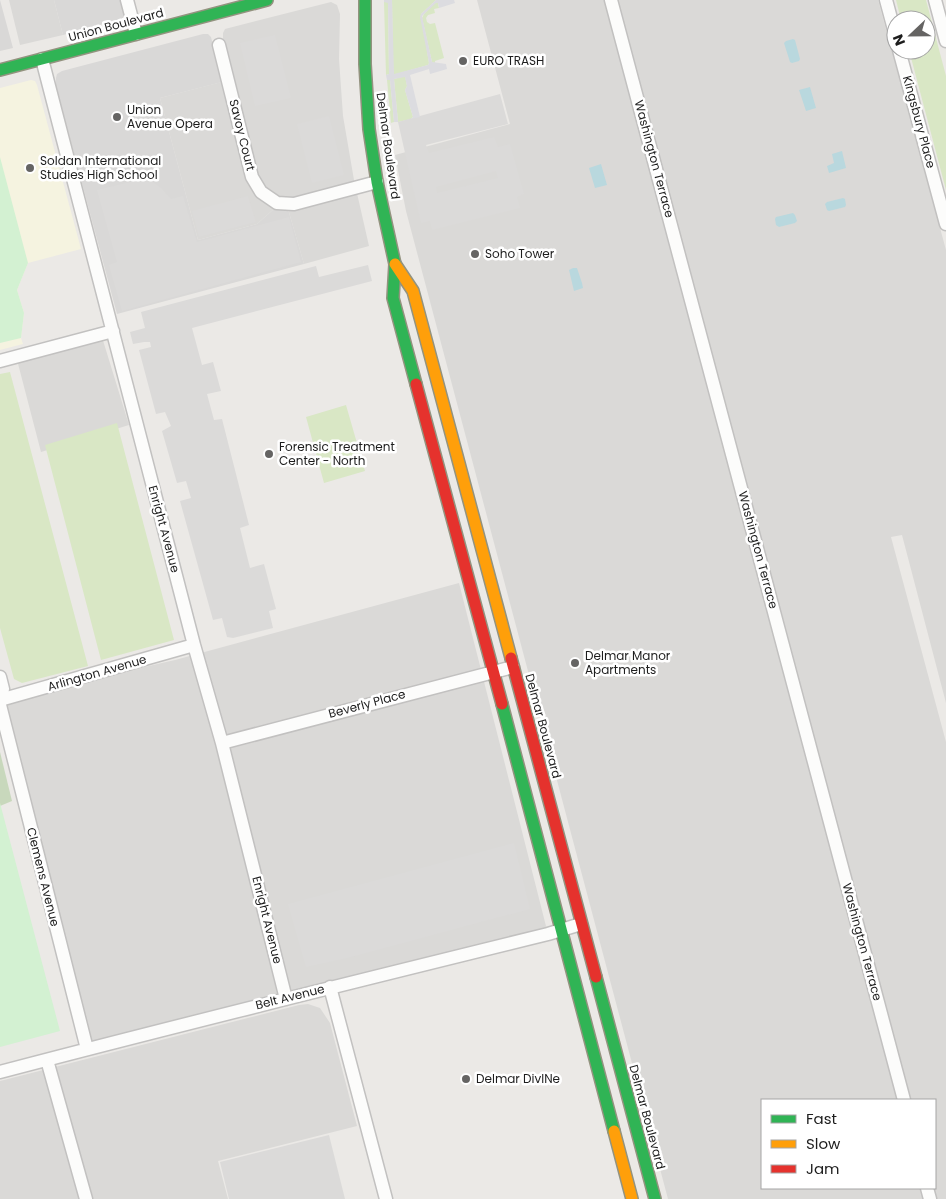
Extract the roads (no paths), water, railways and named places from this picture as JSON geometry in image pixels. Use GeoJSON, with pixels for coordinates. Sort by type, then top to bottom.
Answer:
{"type":"FeatureCollection","features":[{"type":"Feature","properties":{"kind":"main road","name":"Union Boulevard"},"geometry":{"type":"LineString","coordinates":[[0,70],[267,0]]}},
{"type":"Feature","properties":{"kind":"main road","name":"Delmar Boulevard"},"geometry":{"type":"LineString","coordinates":[[365,0],[366,94],[369,129],[377,182],[395,264],[393,298],[632,1199]]}},
{"type":"Feature","properties":{"kind":"main road","name":"Delmar Boulevard"},"geometry":{"type":"LineString","coordinates":[[395,264],[413,291],[655,1199]]}},
{"type":"Feature","properties":{"kind":"street"},"geometry":{"type":"LineString","coordinates":[[127,0],[136,34]]}},
{"type":"Feature","properties":{"kind":"street","name":"Washington Terrace"},"geometry":{"type":"LineString","coordinates":[[612,0],[904,1099]]}},
{"type":"Feature","properties":{"kind":"street"},"geometry":{"type":"LineString","coordinates":[[935,0],[946,41]]}},
{"type":"Feature","properties":{"kind":"street","name":"Savoy Court"},"geometry":{"type":"LineString","coordinates":[[219,45],[252,177],[261,192],[277,203],[294,204],[377,182]]}},
{"type":"Feature","properties":{"kind":"street","name":"Enright Avenue"},"geometry":{"type":"LineString","coordinates":[[42,59],[194,645],[222,743],[286,998]]}},
{"type":"Feature","properties":{"kind":"street","name":"Kingsbury Place"},"geometry":{"type":"LineString","coordinates":[[902,60],[946,224]]}},
{"type":"Feature","properties":{"kind":"street"},"geometry":{"type":"LineString","coordinates":[[0,361],[113,331]]}},
{"type":"Feature","properties":{"kind":"street","name":"Arlington Avenue"},"geometry":{"type":"LineString","coordinates":[[1,689],[194,645]]}},
{"type":"Feature","properties":{"kind":"street","name":"Beverly Place"},"geometry":{"type":"LineString","coordinates":[[222,743],[513,666]]}},
{"type":"Feature","properties":{"kind":"street","name":"Clemens Avenue"},"geometry":{"type":"LineString","coordinates":[[0,705],[87,1049]]}},
{"type":"Feature","properties":{"kind":"street","name":"Belt Avenue"},"geometry":{"type":"LineString","coordinates":[[0,1072],[286,998],[548,934],[581,924]]}},
{"type":"Feature","properties":{"kind":"street"},"geometry":{"type":"LineString","coordinates":[[330,987],[386,1199]]}},
{"type":"Feature","properties":{"kind":"street"},"geometry":{"type":"LineString","coordinates":[[47,1060],[86,1199]]}},
{"type":"Feature","properties":{"kind":"water"},"geometry":{"type":"Polygon","coordinates":[[[795,40],[800,59],[792,63],[784,43],[795,40]]]}},
{"type":"Feature","properties":{"kind":"water"},"geometry":{"type":"Polygon","coordinates":[[[810,87],[816,108],[806,111],[799,90],[810,87]]]}},
{"type":"Feature","properties":{"kind":"water"},"geometry":{"type":"Polygon","coordinates":[[[842,151],[846,168],[829,173],[827,166],[834,163],[832,154],[842,151]]]}},
{"type":"Feature","properties":{"kind":"water"},"geometry":{"type":"Polygon","coordinates":[[[601,164],[607,185],[595,188],[589,168],[601,164]]]}},
{"type":"Feature","properties":{"kind":"water"},"geometry":{"type":"Polygon","coordinates":[[[845,199],[845,207],[827,210],[825,204],[827,202],[845,199]]]}},
{"type":"Feature","properties":{"kind":"water"},"geometry":{"type":"Polygon","coordinates":[[[793,213],[797,221],[795,223],[779,227],[776,225],[776,217],[793,213]]]}},
{"type":"Feature","properties":{"kind":"water"},"geometry":{"type":"Polygon","coordinates":[[[577,268],[583,288],[574,291],[569,270],[577,268]]]}},
{"type":"Feature","properties":{"kind":"place","name":"EURO TRASH"},"geometry":{"type":"Point","coordinates":[463,61]}},
{"type":"Feature","properties":{"kind":"place","name":"Union Avenue Opera"},"geometry":{"type":"Point","coordinates":[117,117]}},
{"type":"Feature","properties":{"kind":"place","name":"Soldan International Studies High School"},"geometry":{"type":"Point","coordinates":[30,168]}},
{"type":"Feature","properties":{"kind":"place","name":"Soho Tower"},"geometry":{"type":"Point","coordinates":[475,254]}},
{"type":"Feature","properties":{"kind":"place","name":"Forensic Treatment Center - North"},"geometry":{"type":"Point","coordinates":[269,454]}},
{"type":"Feature","properties":{"kind":"place","name":"Delmar Manor Apartments"},"geometry":{"type":"Point","coordinates":[575,663]}},
{"type":"Feature","properties":{"kind":"place","name":"Delmar DivINe"},"geometry":{"type":"Point","coordinates":[466,1079]}}]}
